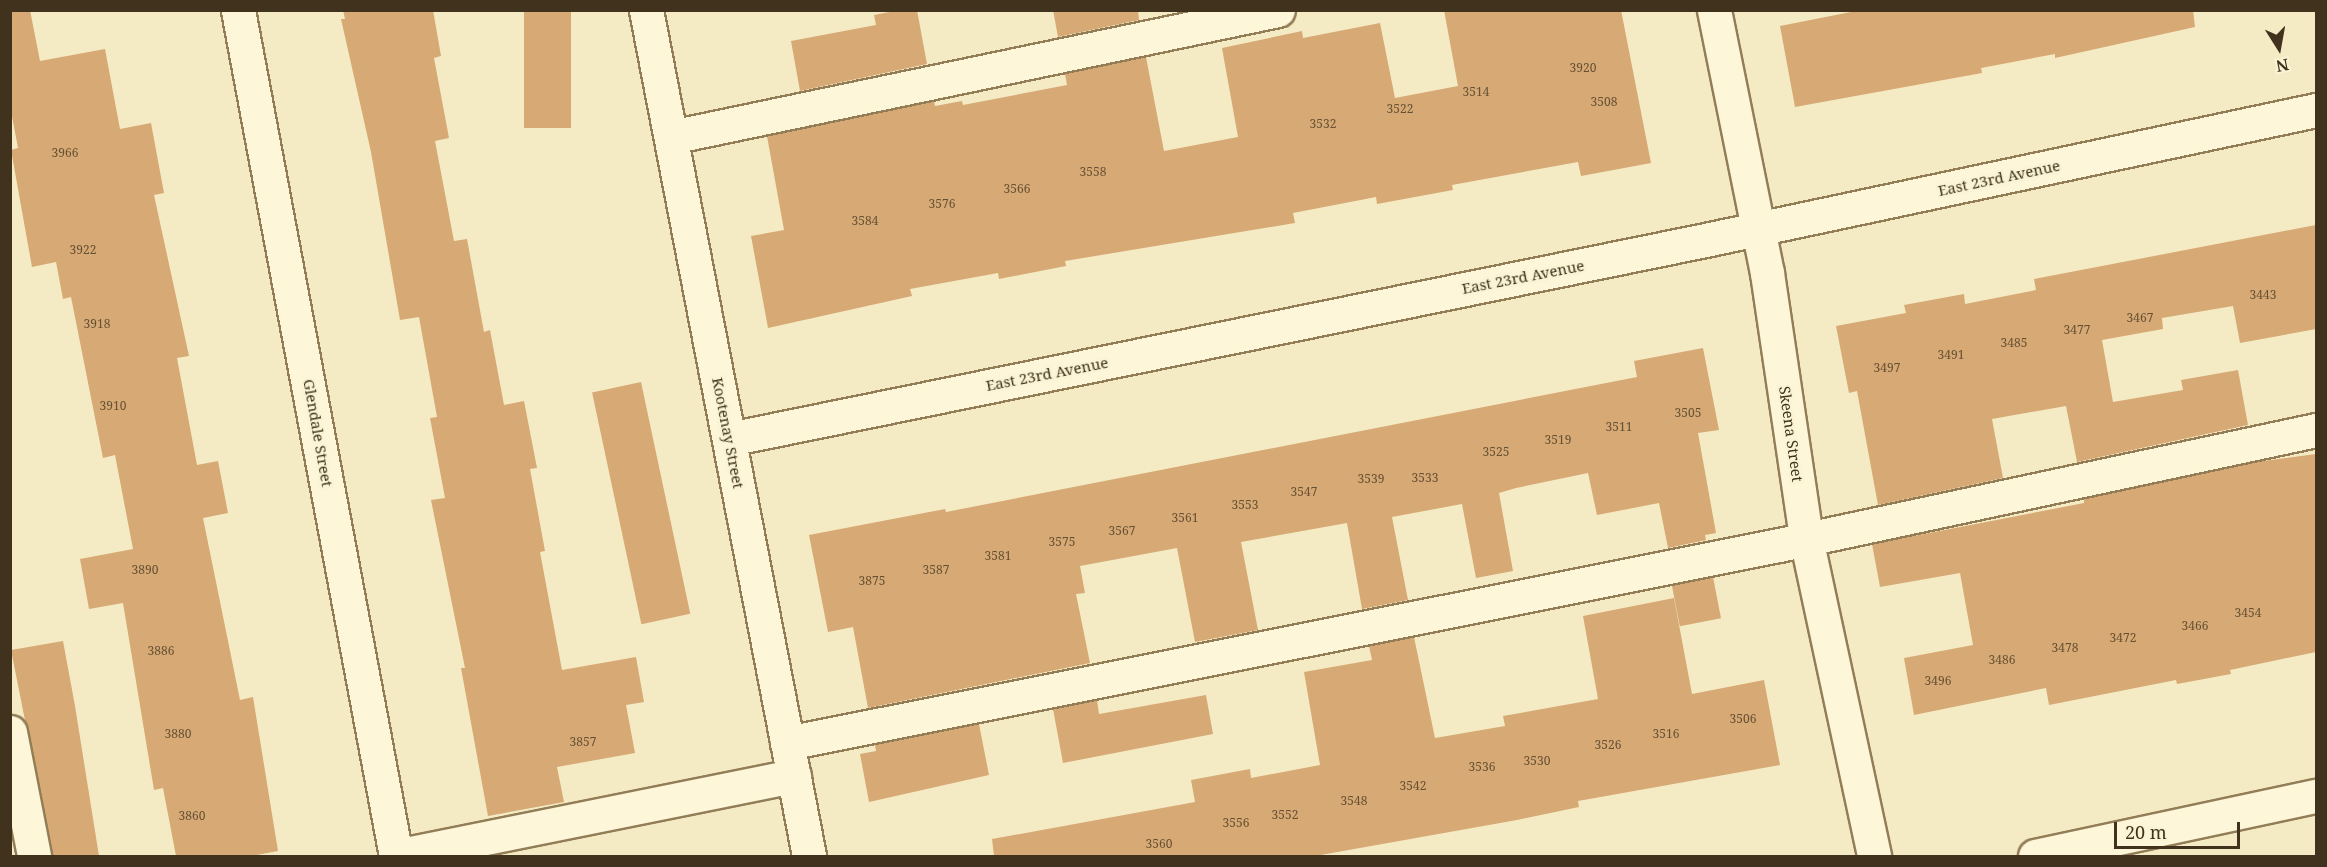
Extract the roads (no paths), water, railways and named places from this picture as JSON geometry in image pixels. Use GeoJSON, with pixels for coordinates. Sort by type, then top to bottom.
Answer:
{"type":"FeatureCollection","features":[{"type":"Feature","properties":{"kind":"street","name":"Glendale Street"},"geometry":{"type":"LineString","coordinates":[[238,10],[396,856]]}},
{"type":"Feature","properties":{"kind":"street","name":"Kootenay Street"},"geometry":{"type":"LineString","coordinates":[[646,10],[809,856]]}},
{"type":"Feature","properties":{"kind":"street"},"geometry":{"type":"LineString","coordinates":[[671,137],[1278,10]]}},
{"type":"Feature","properties":{"kind":"street","name":"Skeena Street"},"geometry":{"type":"LineString","coordinates":[[1714,10],[1758,229],[1806,538],[1874,856]]}},
{"type":"Feature","properties":{"kind":"street","name":"East 23rd Avenue"},"geometry":{"type":"LineString","coordinates":[[729,439],[1758,229],[2316,110]]}},
{"type":"Feature","properties":{"kind":"street"},"geometry":{"type":"LineString","coordinates":[[787,743],[1806,538],[2316,430]]}},
{"type":"Feature","properties":{"kind":"street"},"geometry":{"type":"LineString","coordinates":[[10,732],[34,856]]}},
{"type":"Feature","properties":{"kind":"street"},"geometry":{"type":"LineString","coordinates":[[396,856],[794,776]]}},
{"type":"Feature","properties":{"kind":"street"},"geometry":{"type":"LineString","coordinates":[[2035,856],[2316,796]]}}]}
